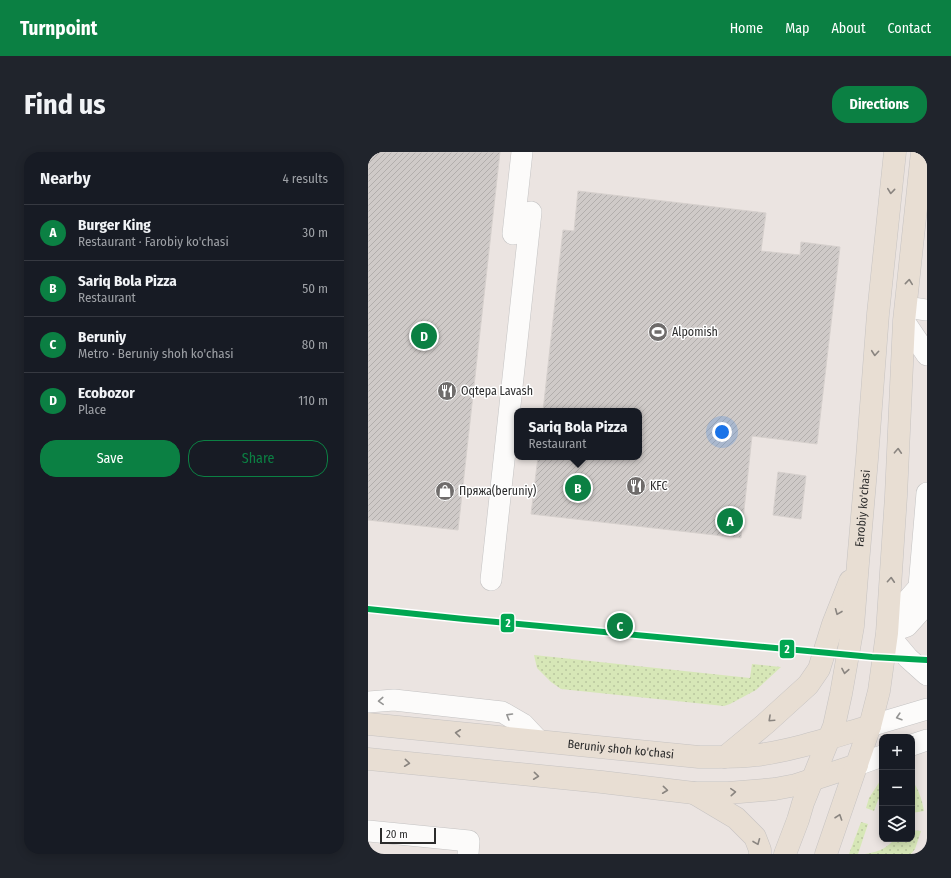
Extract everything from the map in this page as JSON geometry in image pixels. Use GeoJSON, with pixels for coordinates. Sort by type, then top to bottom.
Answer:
{"type":"FeatureCollection","features":[{"type":"Feature","properties":{"kind":"main road","name":"Farobiy ko'chasi"},"geometry":{"type":"LineString","coordinates":[[785,854],[803,803],[834,726],[842,694],[853,626],[878,314],[895,152]]}},
{"type":"Feature","properties":{"kind":"main road"},"geometry":{"type":"LineString","coordinates":[[826,854],[870,726],[879,691],[887,633],[896,496],[912,313],[922,152]]}},
{"type":"Feature","properties":{"kind":"main road"},"geometry":{"type":"LineString","coordinates":[[725,757],[765,724],[808,685],[819,669],[833,624],[858,563]]}},
{"type":"Feature","properties":{"kind":"main road","name":"Beruniy shoh ko'chasi"},"geometry":{"type":"LineString","coordinates":[[368,724],[699,757],[756,756],[813,744],[870,726]]}},
{"type":"Feature","properties":{"kind":"main road"},"geometry":{"type":"LineString","coordinates":[[829,738],[857,765]]}},
{"type":"Feature","properties":{"kind":"main road"},"geometry":{"type":"LineString","coordinates":[[368,759],[602,782],[694,793],[728,793],[775,789],[796,785],[857,765]]}},
{"type":"Feature","properties":{"kind":"main road"},"geometry":{"type":"LineString","coordinates":[[694,793],[736,818],[755,836],[760,854]]}},
{"type":"Feature","properties":{"kind":"street"},"geometry":{"type":"LineString","coordinates":[[513,234],[522,152]]}},
{"type":"Feature","properties":{"kind":"street"},"geometry":{"type":"LineString","coordinates":[[491,580],[531,212]]}},
{"type":"Feature","properties":{"kind":"street"},"geometry":{"type":"LineString","coordinates":[[912,313],[927,355]]}},
{"type":"Feature","properties":{"kind":"street"},"geometry":{"type":"LineString","coordinates":[[927,493],[924,590],[907,626],[887,633],[908,658],[927,675]]}},
{"type":"Feature","properties":{"kind":"street"},"geometry":{"type":"LineString","coordinates":[[368,702],[394,700],[502,712],[523,724],[539,741]]}},
{"type":"Feature","properties":{"kind":"street"},"geometry":{"type":"LineString","coordinates":[[870,726],[927,709]]}},
{"type":"Feature","properties":{"kind":"street"},"geometry":{"type":"LineString","coordinates":[[915,744],[927,740]]}},
{"type":"Feature","properties":{"kind":"street"},"geometry":{"type":"LineString","coordinates":[[857,765],[879,757]]}},
{"type":"Feature","properties":{"kind":"street"},"geometry":{"type":"LineString","coordinates":[[368,831],[448,846],[469,841],[468,854]]}},
{"type":"Feature","properties":{"kind":"green space"},"geometry":{"type":"Polygon","coordinates":[[[534,655],[750,678],[752,664],[781,667],[756,690],[724,706],[561,689],[551,682],[537,668],[534,655]]]}},
{"type":"Feature","properties":{"kind":"green space"},"geometry":{"type":"Polygon","coordinates":[[[879,783],[879,798],[874,811],[866,808],[869,798],[879,783]]]}},
{"type":"Feature","properties":{"kind":"green space"},"geometry":{"type":"Polygon","coordinates":[[[915,785],[920,795],[924,811],[915,812],[915,785]]]}},
{"type":"Feature","properties":{"kind":"green space"},"geometry":{"type":"Polygon","coordinates":[[[861,822],[868,824],[858,854],[849,854],[861,822]]]}},
{"type":"Feature","properties":{"kind":"green space"},"geometry":{"type":"Polygon","coordinates":[[[915,830],[921,831],[915,849],[911,854],[865,854],[882,850],[892,842],[915,842],[915,830]]]}},
{"type":"Feature","properties":{"kind":"building"},"geometry":{"type":"Polygon","coordinates":[[[368,152],[500,152],[458,530],[368,520],[368,152]]]}},
{"type":"Feature","properties":{"kind":"building","name":"Alpomish"},"geometry":{"type":"Polygon","coordinates":[[[578,191],[766,213],[761,251],[800,255],[801,242],[840,247],[817,444],[752,436],[741,538],[531,514],[538,460],[642,460],[642,408],[543,408],[563,230],[574,231],[578,191]]]}},
{"type":"Feature","properties":{"kind":"building"},"geometry":{"type":"Polygon","coordinates":[[[778,472],[806,476],[801,519],[773,515],[778,472]]]}},
{"type":"Feature","properties":{"kind":"transit line","name":"2"},"geometry":{"type":"LineString","coordinates":[[368,609],[872,657],[927,660]]}},
{"type":"Feature","properties":{"kind":"place","name":"Alpomish"},"geometry":{"type":"Point","coordinates":[658,332]}},
{"type":"Feature","properties":{"kind":"place","name":"Ecobozor"},"geometry":{"type":"Point","coordinates":[424,336]}},
{"type":"Feature","properties":{"kind":"place","name":"Oqtepa Lavash"},"geometry":{"type":"Point","coordinates":[447,391]}},
{"type":"Feature","properties":{"kind":"place","name":"KFC"},"geometry":{"type":"Point","coordinates":[636,486]}},
{"type":"Feature","properties":{"kind":"place","name":"Sariq Bola Pizza"},"geometry":{"type":"Point","coordinates":[578,488]}},
{"type":"Feature","properties":{"kind":"place","name":"Пряжа(beruniy)"},"geometry":{"type":"Point","coordinates":[445,491]}},
{"type":"Feature","properties":{"kind":"place","name":"Burger King"},"geometry":{"type":"Point","coordinates":[730,521]}},
{"type":"Feature","properties":{"kind":"place","name":"Beruniy"},"geometry":{"type":"Point","coordinates":[620,626]}}]}
